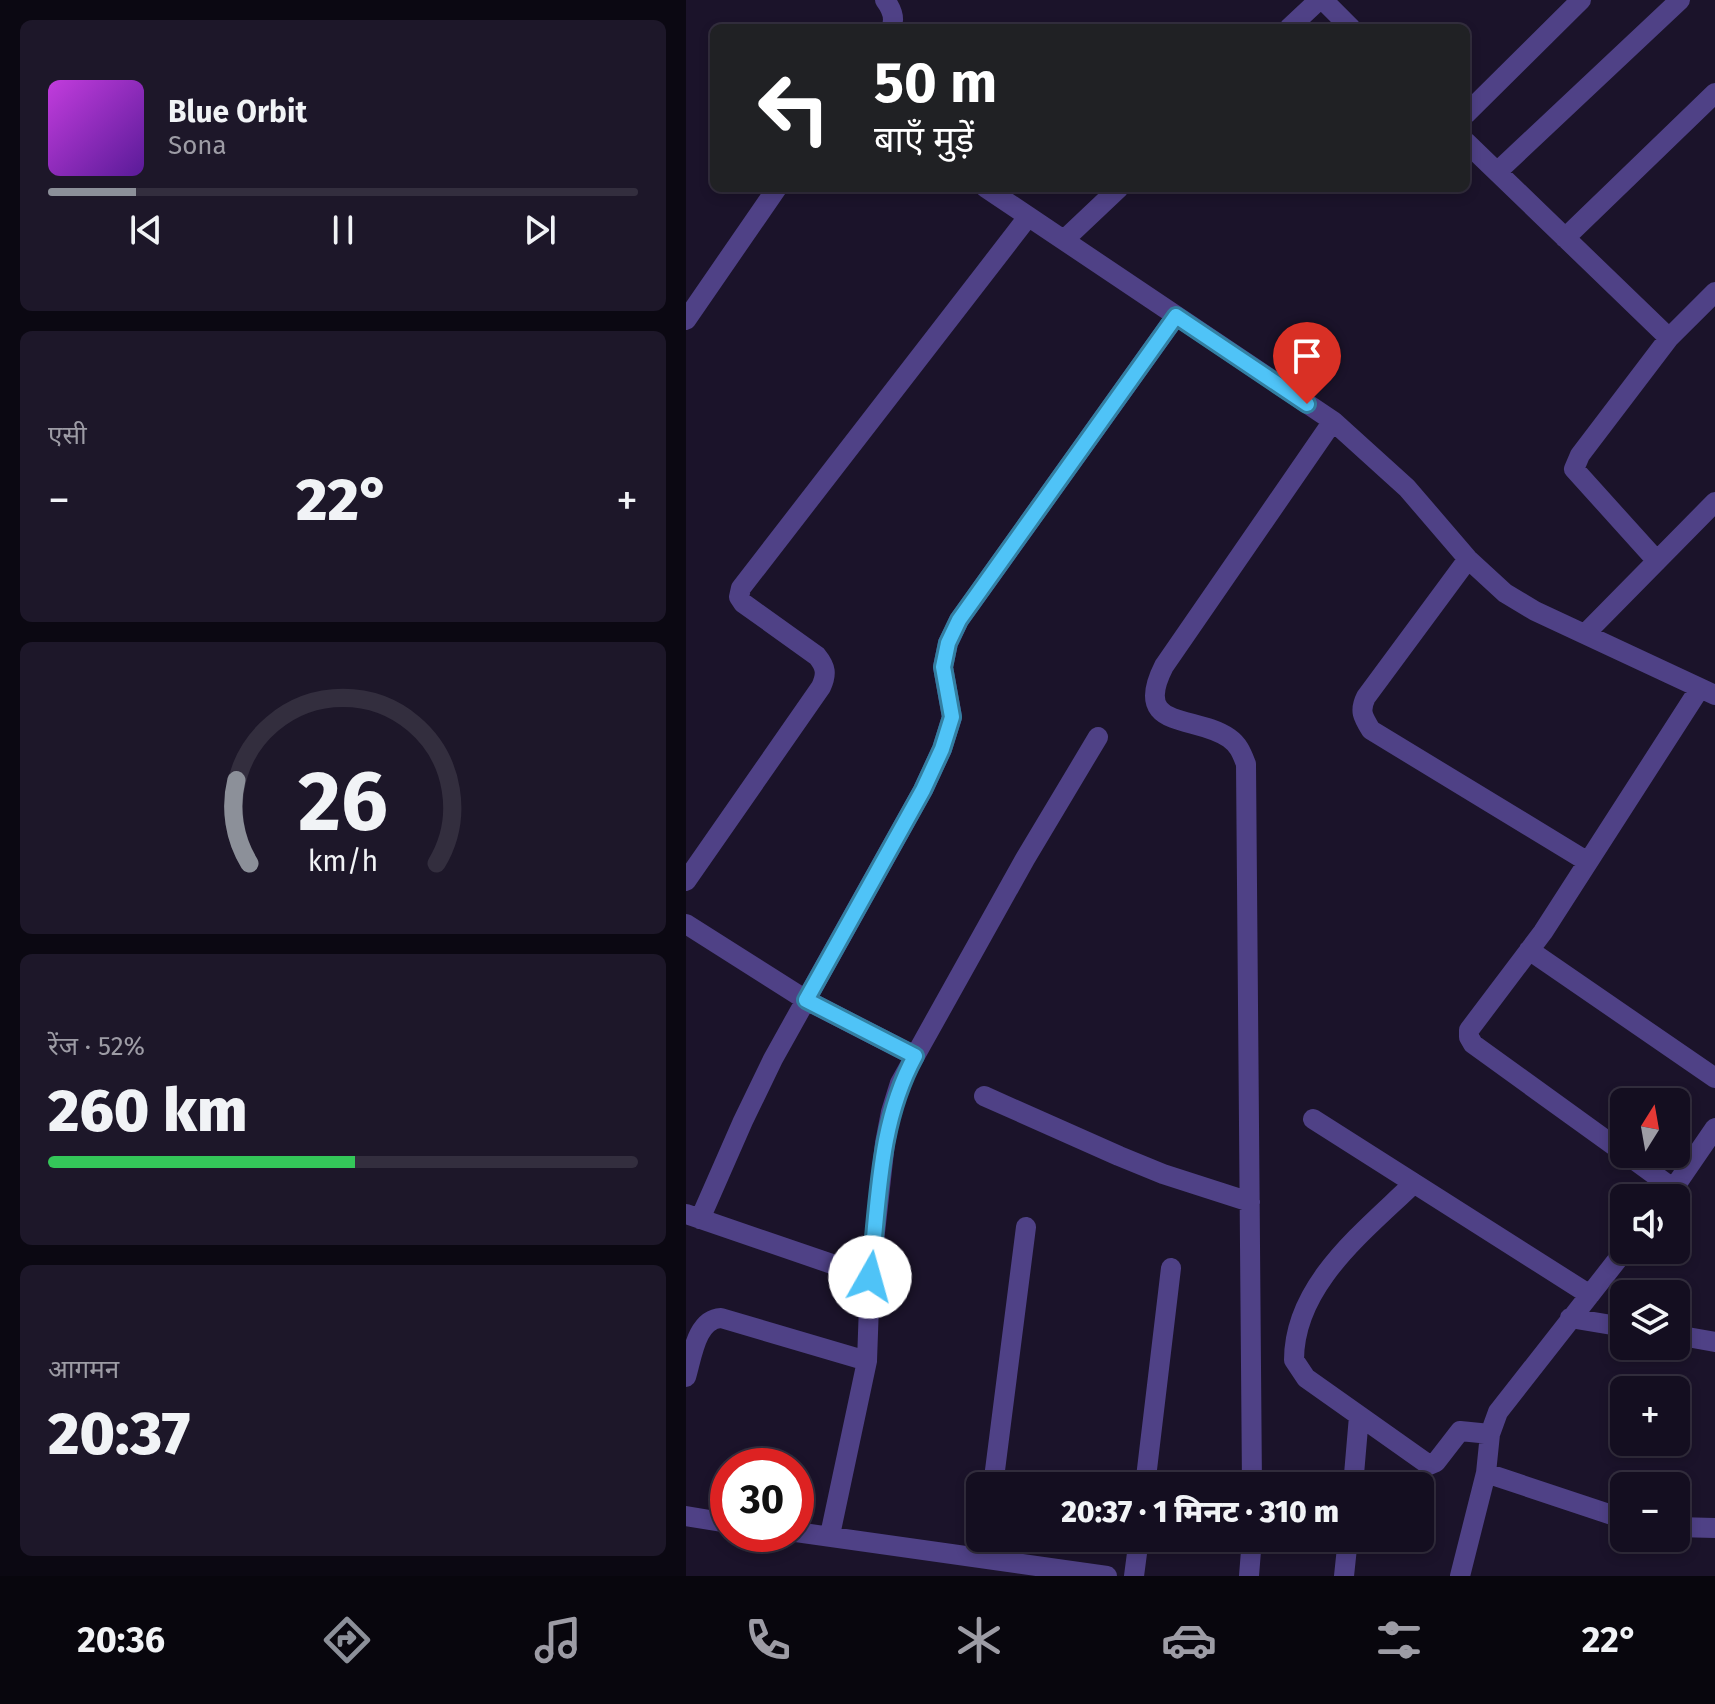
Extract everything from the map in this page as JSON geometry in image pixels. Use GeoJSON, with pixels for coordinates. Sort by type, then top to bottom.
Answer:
{"type":"FeatureCollection","features":[{"type":"Feature","properties":{"kind":"street"},"geometry":{"type":"LineString","coordinates":[[885,0],[891,8],[893,24]]}},
{"type":"Feature","properties":{"kind":"street"},"geometry":{"type":"LineString","coordinates":[[1294,24],[1321,0],[1347,24]]}},
{"type":"Feature","properties":{"kind":"street"},"geometry":{"type":"LineString","coordinates":[[1470,110],[1581,0]]}},
{"type":"Feature","properties":{"kind":"street"},"geometry":{"type":"LineString","coordinates":[[1497,172],[1680,0]]}},
{"type":"Feature","properties":{"kind":"street"},"geometry":{"type":"LineString","coordinates":[[1565,238],[1715,93]]}},
{"type":"Feature","properties":{"kind":"street"},"geometry":{"type":"LineString","coordinates":[[1470,146],[1669,338]]}},
{"type":"Feature","properties":{"kind":"street"},"geometry":{"type":"LineString","coordinates":[[686,320],[774,192]]}},
{"type":"Feature","properties":{"kind":"street"},"geometry":{"type":"LineString","coordinates":[[992,192],[1333,421],[1407,488],[1468,559],[1505,593],[1535,611],[1708,692],[1529,950],[1469,1030],[1473,1044],[1610,1142]]}},
{"type":"Feature","properties":{"kind":"street"},"geometry":{"type":"LineString","coordinates":[[1064,240],[1115,192]]}},
{"type":"Feature","properties":{"kind":"street"},"geometry":{"type":"LineString","coordinates":[[686,881],[826,676],[825,666],[817,656],[743,603],[739,597],[741,588],[1028,217]]}},
{"type":"Feature","properties":{"kind":"street"},"geometry":{"type":"LineString","coordinates":[[1657,561],[1574,469],[1580,455],[1669,338],[1715,292]]}},
{"type":"Feature","properties":{"kind":"street"},"geometry":{"type":"LineString","coordinates":[[870,1277],[693,1217],[806,1000],[923,790],[942,749],[952,717],[943,667],[948,643],[959,620],[1176,316]]}},
{"type":"Feature","properties":{"kind":"street"},"geometry":{"type":"LineString","coordinates":[[1252,1472],[1246,764],[1240,748],[1231,739],[1218,731],[1168,718],[1158,709],[1154,696],[1155,684],[1164,666],[1333,421]]}},
{"type":"Feature","properties":{"kind":"street"},"geometry":{"type":"LineString","coordinates":[[1585,634],[1715,502]]}},
{"type":"Feature","properties":{"kind":"street"},"geometry":{"type":"LineString","coordinates":[[1468,559],[1366,697],[1361,706],[1362,715],[1371,730],[1588,862]]}},
{"type":"Feature","properties":{"kind":"street"},"geometry":{"type":"LineString","coordinates":[[830,1535],[867,1361],[870,1277],[891,1112],[900,1083],[1025,859],[1098,737]]}},
{"type":"Feature","properties":{"kind":"street"},"geometry":{"type":"LineString","coordinates":[[686,924],[806,1000],[915,1056]]}},
{"type":"Feature","properties":{"kind":"street"},"geometry":{"type":"LineString","coordinates":[[1529,950],[1715,1078]]}},
{"type":"Feature","properties":{"kind":"street"},"geometry":{"type":"LineString","coordinates":[[984,1096],[1163,1174],[1250,1202]]}},
{"type":"Feature","properties":{"kind":"street"},"geometry":{"type":"LineString","coordinates":[[1313,1119],[1590,1295]]}},
{"type":"Feature","properties":{"kind":"street"},"geometry":{"type":"LineString","coordinates":[[1676,1184],[1715,1128]]}},
{"type":"Feature","properties":{"kind":"street"},"geometry":{"type":"LineString","coordinates":[[1642,1168],[1660,1184]]}},
{"type":"Feature","properties":{"kind":"street"},"geometry":{"type":"LineString","coordinates":[[1414,1183],[1323,1277],[1298,1325],[1294,1360],[1306,1378],[1429,1465],[1436,1462],[1460,1431],[1490,1434]]}},
{"type":"Feature","properties":{"kind":"street"},"geometry":{"type":"LineString","coordinates":[[995,1472],[1026,1227]]}},
{"type":"Feature","properties":{"kind":"street"},"geometry":{"type":"LineString","coordinates":[[1460,1576],[1486,1473],[1490,1434],[1498,1412],[1614,1264]]}},
{"type":"Feature","properties":{"kind":"street"},"geometry":{"type":"LineString","coordinates":[[1147,1472],[1171,1268]]}},
{"type":"Feature","properties":{"kind":"street"},"geometry":{"type":"LineString","coordinates":[[686,1377],[700,1332],[705,1323],[713,1318],[867,1361]]}},
{"type":"Feature","properties":{"kind":"street"},"geometry":{"type":"LineString","coordinates":[[1570,1318],[1610,1325]]}},
{"type":"Feature","properties":{"kind":"street"},"geometry":{"type":"LineString","coordinates":[[1690,1338],[1715,1342]]}},
{"type":"Feature","properties":{"kind":"street"},"geometry":{"type":"LineString","coordinates":[[1354,1472],[1359,1416]]}},
{"type":"Feature","properties":{"kind":"street"},"geometry":{"type":"LineString","coordinates":[[1486,1473],[1610,1514]]}},
{"type":"Feature","properties":{"kind":"street"},"geometry":{"type":"LineString","coordinates":[[686,1516],[710,1520]]}},
{"type":"Feature","properties":{"kind":"street"},"geometry":{"type":"LineString","coordinates":[[1690,1527],[1715,1528]]}},
{"type":"Feature","properties":{"kind":"street"},"geometry":{"type":"LineString","coordinates":[[814,1534],[966,1546]]}},
{"type":"Feature","properties":{"kind":"street"},"geometry":{"type":"LineString","coordinates":[[1003,1552],[1107,1576]]}},
{"type":"Feature","properties":{"kind":"street"},"geometry":{"type":"LineString","coordinates":[[1134,1576],[1137,1552]]}},
{"type":"Feature","properties":{"kind":"street"},"geometry":{"type":"LineString","coordinates":[[1249,1576],[1251,1552]]}},
{"type":"Feature","properties":{"kind":"street"},"geometry":{"type":"LineString","coordinates":[[1344,1576],[1347,1552]]}},
{"type":"Feature","properties":{"kind":"route"},"geometry":{"type":"LineString","coordinates":[[870,1277],[891,1112],[900,1083],[915,1056],[806,1000],[923,790],[942,749],[952,717],[943,667],[948,643],[959,620],[1176,316],[1307,404]]}}]}
